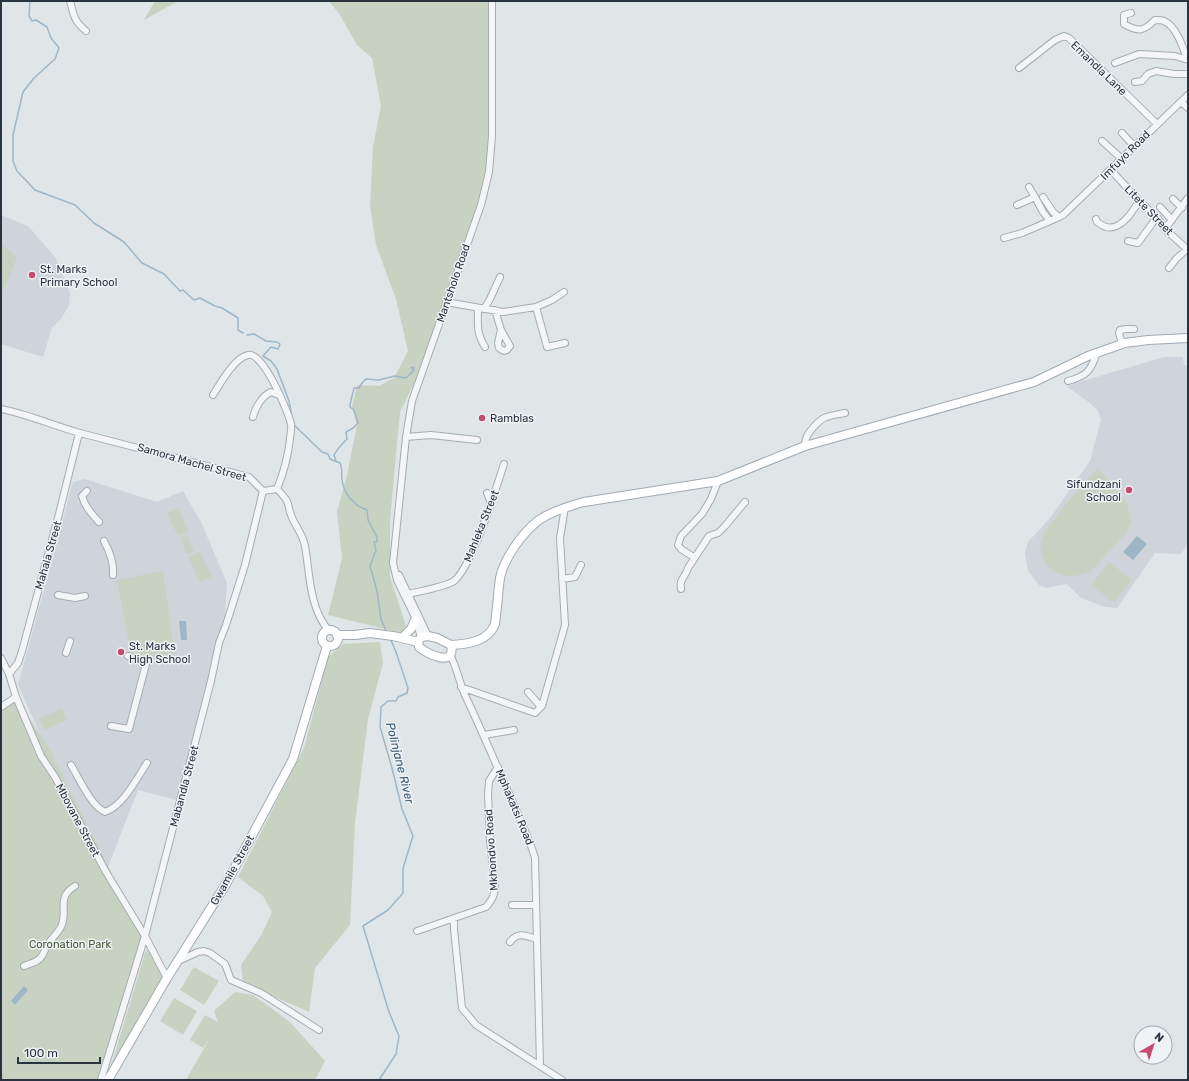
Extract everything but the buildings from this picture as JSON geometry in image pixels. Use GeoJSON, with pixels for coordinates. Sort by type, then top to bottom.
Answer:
{"type":"FeatureCollection","features":[{"type":"Feature","properties":{"kind":"main road"},"geometry":{"type":"LineString","coordinates":[[337,635],[335,644],[327,646],[323,642],[322,638],[324,633],[328,631],[333,631],[337,635],[370,633],[402,638],[437,638],[451,645],[476,641],[488,635],[495,624],[501,577],[508,557],[520,539],[539,520],[565,507],[584,502],[718,481],[805,446],[1034,382],[1097,352],[1122,344],[1148,340],[1188,338]]}},
{"type":"Feature","properties":{"kind":"main road"},"geometry":{"type":"LineString","coordinates":[[402,638],[411,630],[415,620]]}},
{"type":"Feature","properties":{"kind":"main road"},"geometry":{"type":"LineString","coordinates":[[422,638],[419,647],[432,656],[442,658],[450,655],[452,649],[451,645]]}},
{"type":"Feature","properties":{"kind":"main road","name":"Gwamile Street"},"geometry":{"type":"LineString","coordinates":[[108,1080],[167,978],[226,884],[293,759],[327,646]]}},
{"type":"Feature","properties":{"kind":"street"},"geometry":{"type":"LineString","coordinates":[[70,1],[78,24],[86,31]]}},
{"type":"Feature","properties":{"kind":"street","name":"Mantsholo Road"},"geometry":{"type":"LineString","coordinates":[[422,638],[393,562],[406,437],[412,401],[481,205],[489,172],[492,136],[492,1]]}},
{"type":"Feature","properties":{"kind":"street"},"geometry":{"type":"LineString","coordinates":[[1131,13],[1124,15],[1124,24],[1133,30],[1143,29],[1155,20],[1164,21],[1173,27],[1188,59]]}},
{"type":"Feature","properties":{"kind":"street","name":"Emandla Lane"},"geometry":{"type":"LineString","coordinates":[[1019,68],[1055,40],[1064,36],[1069,38],[1157,124]]}},
{"type":"Feature","properties":{"kind":"street"},"geometry":{"type":"LineString","coordinates":[[1115,63],[1139,54],[1175,56],[1188,59]]}},
{"type":"Feature","properties":{"kind":"street"},"geometry":{"type":"LineString","coordinates":[[1136,82],[1142,81],[1148,74],[1156,71],[1174,74],[1188,74]]}},
{"type":"Feature","properties":{"kind":"street","name":"Imfuyo Road"},"geometry":{"type":"LineString","coordinates":[[1004,238],[1027,231],[1061,216],[1188,95]]}},
{"type":"Feature","properties":{"kind":"street"},"geometry":{"type":"LineString","coordinates":[[1181,102],[1188,108]]}},
{"type":"Feature","properties":{"kind":"street"},"geometry":{"type":"LineString","coordinates":[[1122,133],[1134,146]]}},
{"type":"Feature","properties":{"kind":"street"},"geometry":{"type":"LineString","coordinates":[[1102,141],[1122,159]]}},
{"type":"Feature","properties":{"kind":"street","name":"Litete Street"},"geometry":{"type":"LineString","coordinates":[[1111,170],[1157,217],[1165,229],[1187,249]]}},
{"type":"Feature","properties":{"kind":"street"},"geometry":{"type":"LineString","coordinates":[[1029,187],[1043,212],[1050,221]]}},
{"type":"Feature","properties":{"kind":"street"},"geometry":{"type":"LineString","coordinates":[[1016,205],[1035,197]]}},
{"type":"Feature","properties":{"kind":"street"},"geometry":{"type":"LineString","coordinates":[[1043,197],[1053,212],[1061,216]]}},
{"type":"Feature","properties":{"kind":"street"},"geometry":{"type":"LineString","coordinates":[[1173,198],[1182,208]]}},
{"type":"Feature","properties":{"kind":"street"},"geometry":{"type":"LineString","coordinates":[[1165,229],[1188,198]]}},
{"type":"Feature","properties":{"kind":"street"},"geometry":{"type":"LineString","coordinates":[[1096,219],[1097,222],[1107,227],[1116,226],[1129,217],[1140,201]]}},
{"type":"Feature","properties":{"kind":"street"},"geometry":{"type":"LineString","coordinates":[[1160,207],[1172,220]]}},
{"type":"Feature","properties":{"kind":"street"},"geometry":{"type":"LineString","coordinates":[[1128,241],[1138,243],[1157,217]]}},
{"type":"Feature","properties":{"kind":"street"},"geometry":{"type":"LineString","coordinates":[[1169,268],[1173,262],[1187,249]]}},
{"type":"Feature","properties":{"kind":"street"},"geometry":{"type":"LineString","coordinates":[[485,348],[479,339],[478,327],[481,309],[490,299],[500,277]]}},
{"type":"Feature","properties":{"kind":"street"},"geometry":{"type":"LineString","coordinates":[[446,302],[503,312],[536,307],[552,300],[564,292]]}},
{"type":"Feature","properties":{"kind":"street"},"geometry":{"type":"LineString","coordinates":[[536,307],[547,347],[565,343]]}},
{"type":"Feature","properties":{"kind":"street"},"geometry":{"type":"LineString","coordinates":[[494,310],[501,330]]}},
{"type":"Feature","properties":{"kind":"street"},"geometry":{"type":"LineString","coordinates":[[1122,344],[1119,333],[1120,330],[1134,329]]}},
{"type":"Feature","properties":{"kind":"street"},"geometry":{"type":"LineString","coordinates":[[1068,381],[1081,378],[1086,374],[1094,363],[1097,352]]}},
{"type":"Feature","properties":{"kind":"street"},"geometry":{"type":"LineString","coordinates":[[213,396],[230,369],[246,355],[252,354],[258,358],[269,372],[291,425],[287,459],[277,489]]}},
{"type":"Feature","properties":{"kind":"street"},"geometry":{"type":"LineString","coordinates":[[253,417],[254,410],[267,394],[271,392],[278,395]]}},
{"type":"Feature","properties":{"kind":"street","name":"Samora Machel Street"},"geometry":{"type":"LineString","coordinates":[[1,409],[79,433],[115,441],[250,477],[264,490]]}},
{"type":"Feature","properties":{"kind":"street"},"geometry":{"type":"LineString","coordinates":[[805,446],[805,438],[819,420],[845,413]]}},
{"type":"Feature","properties":{"kind":"street","name":"Mahala Street"},"geometry":{"type":"LineString","coordinates":[[9,674],[18,662],[22,651],[62,506],[79,433]]}},
{"type":"Feature","properties":{"kind":"street"},"geometry":{"type":"LineString","coordinates":[[406,437],[431,435],[477,440]]}},
{"type":"Feature","properties":{"kind":"street","name":"Mahleka Street"},"geometry":{"type":"LineString","coordinates":[[406,594],[444,586],[454,581],[470,558],[504,464]]}},
{"type":"Feature","properties":{"kind":"street"},"geometry":{"type":"LineString","coordinates":[[695,558],[681,549],[678,545],[681,536],[702,514],[711,499],[718,481]]}},
{"type":"Feature","properties":{"kind":"street"},"geometry":{"type":"LineString","coordinates":[[264,490],[277,489]]}},
{"type":"Feature","properties":{"kind":"street"},"geometry":{"type":"LineString","coordinates":[[277,489],[286,500],[291,516],[301,532],[305,545],[306,560],[316,607],[321,622],[328,631]]}},
{"type":"Feature","properties":{"kind":"street"},"geometry":{"type":"LineString","coordinates":[[87,490],[82,496],[84,502],[88,510],[99,522]]}},
{"type":"Feature","properties":{"kind":"street","name":"Mabandla Street"},"geometry":{"type":"LineString","coordinates":[[101,1080],[145,936],[211,681],[219,643],[245,565],[264,490]]}},
{"type":"Feature","properties":{"kind":"street"},"geometry":{"type":"LineString","coordinates":[[487,493],[491,503]]}},
{"type":"Feature","properties":{"kind":"street"},"geometry":{"type":"LineString","coordinates":[[681,589],[680,584],[682,578],[687,573],[688,568],[709,536],[718,533],[745,502]]}},
{"type":"Feature","properties":{"kind":"street"},"geometry":{"type":"LineString","coordinates":[[461,687],[535,713],[540,707],[565,625],[560,538],[565,507]]}},
{"type":"Feature","properties":{"kind":"street"},"geometry":{"type":"LineString","coordinates":[[104,541],[112,558],[114,568],[113,575]]}},
{"type":"Feature","properties":{"kind":"street"},"geometry":{"type":"LineString","coordinates":[[562,579],[575,577],[581,566]]}},
{"type":"Feature","properties":{"kind":"street","name":"Mantsholo Road"},"geometry":{"type":"LineString","coordinates":[[406,594],[422,638]]}},
{"type":"Feature","properties":{"kind":"street"},"geometry":{"type":"LineString","coordinates":[[58,595],[75,598],[85,596]]}},
{"type":"Feature","properties":{"kind":"street"},"geometry":{"type":"LineString","coordinates":[[66,653],[70,642]]}},
{"type":"Feature","properties":{"kind":"street","name":"Mphakatsi Road"},"geometry":{"type":"LineString","coordinates":[[450,655],[454,661],[461,687],[527,833],[535,858],[540,1065]]}},
{"type":"Feature","properties":{"kind":"street"},"geometry":{"type":"LineString","coordinates":[[111,726],[129,729],[146,664],[128,656]]}},
{"type":"Feature","properties":{"kind":"street","name":"Mbovane Street"},"geometry":{"type":"LineString","coordinates":[[1,658],[9,674],[16,698],[41,756],[55,777],[106,872],[145,936],[167,978]]}},
{"type":"Feature","properties":{"kind":"street"},"geometry":{"type":"LineString","coordinates":[[528,692],[540,707]]}},
{"type":"Feature","properties":{"kind":"street"},"geometry":{"type":"LineString","coordinates":[[1,707],[16,698]]}},
{"type":"Feature","properties":{"kind":"street"},"geometry":{"type":"LineString","coordinates":[[484,735],[514,730]]}},
{"type":"Feature","properties":{"kind":"street"},"geometry":{"type":"LineString","coordinates":[[71,765],[95,803],[105,812],[115,807],[126,796],[147,763]]}},
{"type":"Feature","properties":{"kind":"street","name":"Mkhondvo Road"},"geometry":{"type":"LineString","coordinates":[[416,931],[486,907],[492,901],[495,894],[490,840],[488,794],[489,781],[498,767]]}},
{"type":"Feature","properties":{"kind":"street"},"geometry":{"type":"LineString","coordinates":[[24,966],[39,960],[44,954],[46,948],[61,926],[64,896],[75,886]]}},
{"type":"Feature","properties":{"kind":"street"},"geometry":{"type":"LineString","coordinates":[[512,905],[536,905]]}},
{"type":"Feature","properties":{"kind":"street"},"geometry":{"type":"LineString","coordinates":[[454,918],[462,1008],[476,1025],[562,1080]]}},
{"type":"Feature","properties":{"kind":"street"},"geometry":{"type":"LineString","coordinates":[[510,942],[514,937],[519,935],[537,939]]}},
{"type":"Feature","properties":{"kind":"street"},"geometry":{"type":"LineString","coordinates":[[178,961],[198,952],[204,951],[210,953],[225,964],[231,980],[261,993],[319,1030]]}},
{"type":"Feature","properties":{"kind":"shaded area","name":"St. Marks Primary School"},"geometry":{"type":"Polygon","coordinates":[[[1,215],[28,226],[55,257],[70,293],[69,306],[60,320],[52,327],[43,357],[1,344],[1,215]]]}},
{"type":"Feature","properties":{"kind":"shaded area","name":"Sifundzani School"},"geometry":{"type":"Polygon","coordinates":[[[1164,357],[1183,357],[1184,365],[1188,365],[1188,543],[1181,554],[1155,553],[1117,608],[1105,607],[1081,598],[1067,584],[1046,588],[1039,585],[1028,571],[1025,553],[1028,542],[1050,518],[1090,461],[1101,420],[1098,411],[1090,403],[1066,386],[1164,357]]]}},
{"type":"Feature","properties":{"kind":"shaded area","name":"St. Marks High School"},"geometry":{"type":"Polygon","coordinates":[[[85,479],[157,502],[183,491],[201,522],[227,583],[225,615],[177,800],[138,790],[106,872],[56,770],[18,685],[73,482],[85,479]]]}},
{"type":"Feature","properties":{"kind":"green space"},"geometry":{"type":"Polygon","coordinates":[[[155,1],[178,1],[144,20],[155,1]]]}},
{"type":"Feature","properties":{"kind":"green space"},"geometry":{"type":"Polygon","coordinates":[[[329,1],[492,1],[492,136],[485,189],[428,355],[400,412],[390,521],[390,577],[409,635],[328,615],[342,558],[337,512],[347,475],[357,425],[352,407],[357,385],[379,386],[394,378],[408,351],[396,299],[376,245],[370,205],[373,147],[381,106],[372,58],[357,45],[340,15],[329,1]]]}},
{"type":"Feature","properties":{"kind":"green space"},"geometry":{"type":"Polygon","coordinates":[[[1,244],[17,257],[5,287],[1,291],[1,244]]]}},
{"type":"Feature","properties":{"kind":"green space"},"geometry":{"type":"Polygon","coordinates":[[[1098,468],[1127,503],[1131,522],[1127,532],[1090,572],[1075,576],[1060,574],[1051,569],[1044,559],[1041,551],[1042,536],[1061,510],[1098,468]]]}},
{"type":"Feature","properties":{"kind":"green space"},"geometry":{"type":"Polygon","coordinates":[[[178,508],[188,531],[178,536],[167,513],[178,508]]]}},
{"type":"Feature","properties":{"kind":"green space"},"geometry":{"type":"Polygon","coordinates":[[[187,535],[194,552],[187,554],[180,538],[187,535]]]}},
{"type":"Feature","properties":{"kind":"green space"},"geometry":{"type":"Polygon","coordinates":[[[200,552],[212,577],[200,583],[188,557],[200,552]]]}},
{"type":"Feature","properties":{"kind":"green space"},"geometry":{"type":"Polygon","coordinates":[[[1109,562],[1132,580],[1114,603],[1091,585],[1109,562]]]}},
{"type":"Feature","properties":{"kind":"green space"},"geometry":{"type":"Polygon","coordinates":[[[163,571],[174,649],[171,660],[158,657],[131,655],[117,580],[163,571]]]}},
{"type":"Feature","properties":{"kind":"green space"},"geometry":{"type":"Polygon","coordinates":[[[380,642],[383,663],[368,719],[355,823],[350,925],[315,968],[309,1012],[243,983],[241,965],[262,934],[272,912],[263,896],[238,877],[304,748],[328,657],[343,644],[380,642]]]}},
{"type":"Feature","properties":{"kind":"green space","name":"Coronation Park"},"geometry":{"type":"Polygon","coordinates":[[[16,697],[49,748],[144,938],[101,1080],[1,1080],[1,710],[16,697]]]}},
{"type":"Feature","properties":{"kind":"green space"},"geometry":{"type":"Polygon","coordinates":[[[62,709],[67,720],[44,730],[39,718],[62,709]]]}},
{"type":"Feature","properties":{"kind":"green space"},"geometry":{"type":"Polygon","coordinates":[[[148,949],[163,978],[109,1073],[145,953],[148,949]]]}},
{"type":"Feature","properties":{"kind":"green space"},"geometry":{"type":"Polygon","coordinates":[[[194,967],[219,981],[204,1005],[180,990],[194,967]]]}},
{"type":"Feature","properties":{"kind":"green space"},"geometry":{"type":"Polygon","coordinates":[[[235,992],[253,995],[290,1022],[325,1061],[315,1080],[186,1080],[211,1036],[203,1048],[190,1040],[205,1015],[218,1022],[214,1011],[235,992]]]}},
{"type":"Feature","properties":{"kind":"green space"},"geometry":{"type":"Polygon","coordinates":[[[174,998],[197,1011],[183,1035],[160,1021],[174,998]]]}},
{"type":"Feature","properties":{"kind":"water"},"geometry":{"type":"Polygon","coordinates":[[[1137,536],[1147,544],[1133,560],[1123,552],[1137,536]]]}},
{"type":"Feature","properties":{"kind":"water"},"geometry":{"type":"Polygon","coordinates":[[[179,621],[186,621],[187,640],[181,640],[179,621]]]}},
{"type":"Feature","properties":{"kind":"water"},"geometry":{"type":"Polygon","coordinates":[[[24,986],[28,990],[15,1005],[11,1001],[24,986]]]}},
{"type":"Feature","properties":{"kind":"waterway","name":"Polinjane River"},"geometry":{"type":"LineString","coordinates":[[30,1],[29,16],[32,21],[36,20],[47,27],[51,38],[59,48],[55,59],[34,78],[23,92],[13,135],[13,161],[17,171],[35,190],[75,205],[94,223],[124,242],[142,263],[164,274],[180,291],[183,290],[194,300],[200,298],[222,308],[238,318],[238,330],[243,333]]}},
{"type":"Feature","properties":{"kind":"waterway","name":"Polinjane River"},"geometry":{"type":"LineString","coordinates":[[247,335],[254,334],[266,341],[277,342],[280,344],[278,349],[271,347],[263,356],[271,361],[277,369],[289,401],[292,417]]}},
{"type":"Feature","properties":{"kind":"waterway"},"geometry":{"type":"LineString","coordinates":[[336,461],[334,455],[347,439],[346,432],[358,423],[354,410],[350,407],[354,388],[359,388],[366,379],[379,380],[395,376],[406,378],[414,370],[411,368],[414,368]]}},
{"type":"Feature","properties":{"kind":"waterway","name":"Polinjane River"},"geometry":{"type":"LineString","coordinates":[[293,424],[322,452],[328,454],[330,459],[340,463],[342,468],[344,489],[354,502],[367,510],[368,520],[377,537],[377,542],[374,542],[376,550],[370,566],[377,591],[381,619],[387,633]]}},
{"type":"Feature","properties":{"kind":"waterway","name":"Polinjane River"},"geometry":{"type":"LineString","coordinates":[[379,1080],[396,1054],[399,1036],[389,1012],[363,926],[388,910],[403,893],[403,868],[413,836],[402,809],[380,727],[381,707],[388,701],[396,701],[398,697],[407,693],[408,688],[390,638]]}},
{"type":"Feature","properties":{"kind":"place","name":"St. Marks Primary School"},"geometry":{"type":"Point","coordinates":[32,275]}},
{"type":"Feature","properties":{"kind":"place","name":"Ramblas"},"geometry":{"type":"Point","coordinates":[482,418]}},
{"type":"Feature","properties":{"kind":"place","name":"Sifundzani School"},"geometry":{"type":"Point","coordinates":[1129,490]}},
{"type":"Feature","properties":{"kind":"place","name":"St. Marks High School"},"geometry":{"type":"Point","coordinates":[121,652]}}]}
